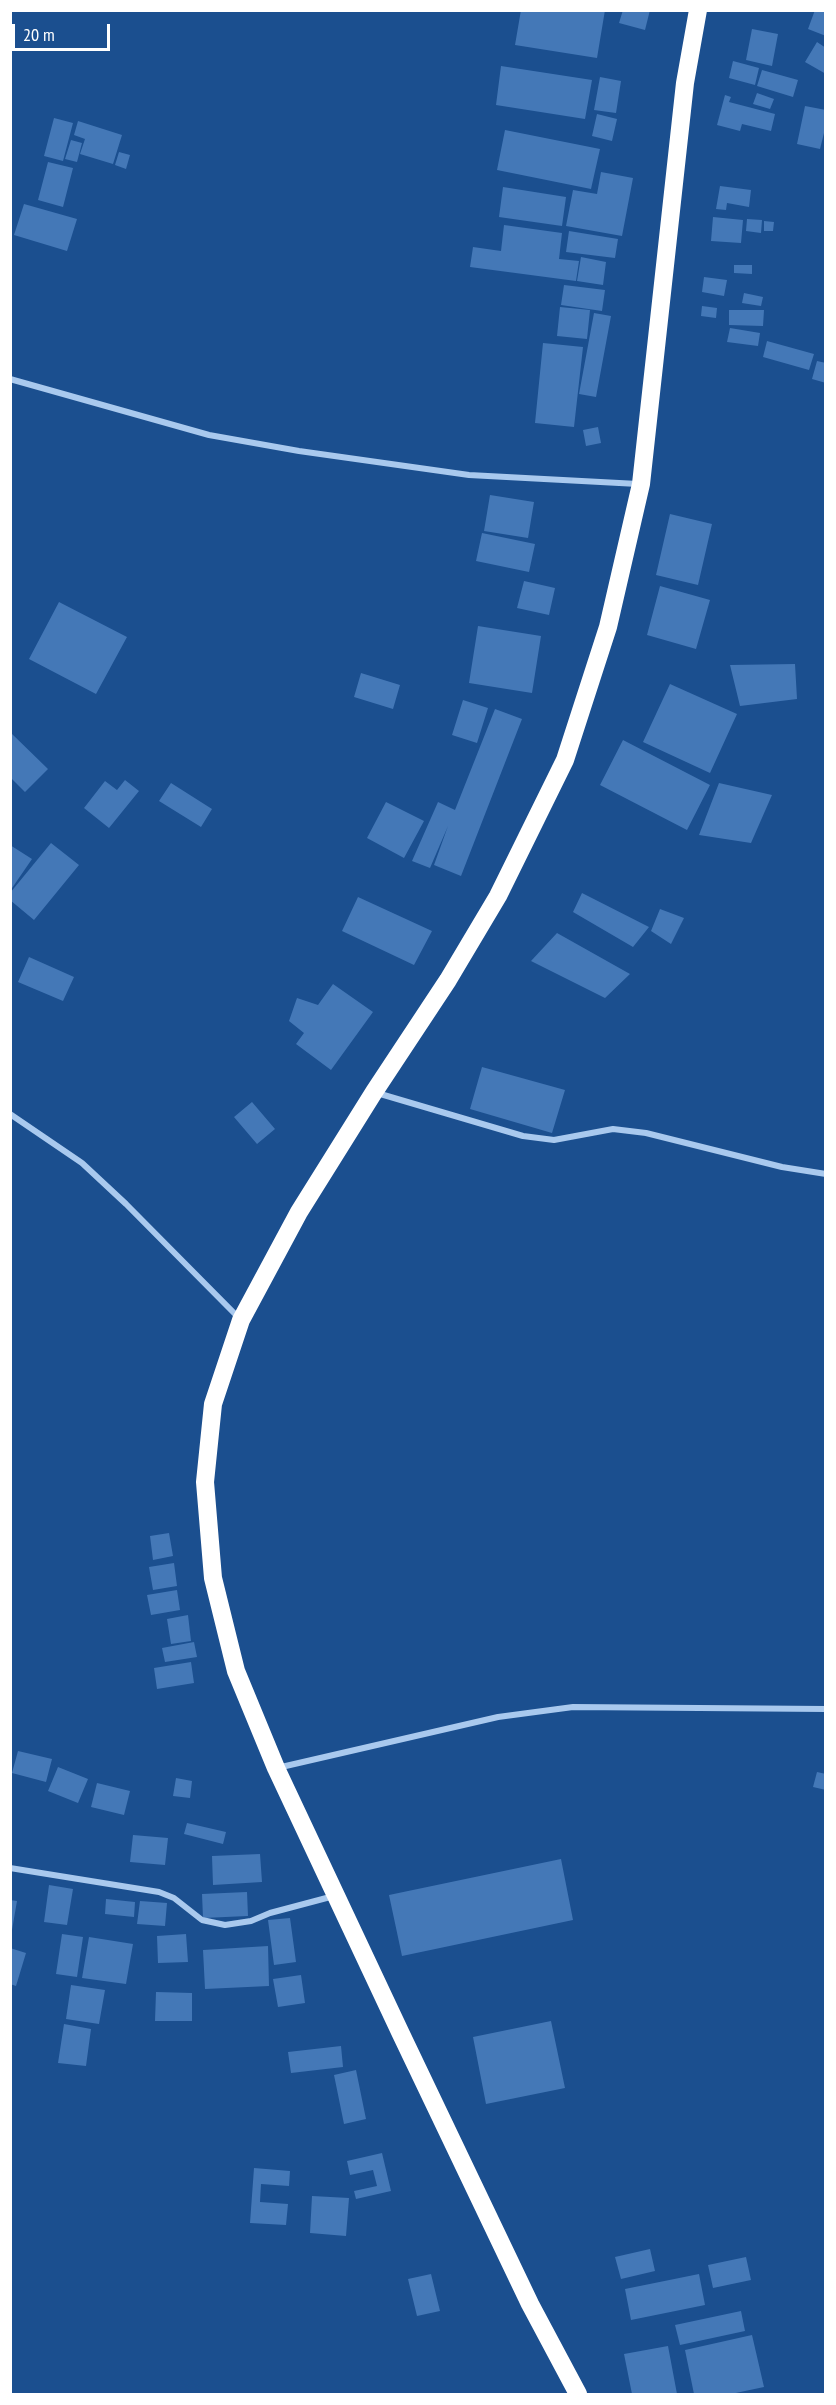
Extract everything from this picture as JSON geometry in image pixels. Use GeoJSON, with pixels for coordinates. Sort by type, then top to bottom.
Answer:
{"type":"FeatureCollection","features":[{"type":"Feature","properties":{"kind":"highway"},"geometry":{"type":"LineString","coordinates":[[578,2394],[530,2304],[336,1895],[276,1768],[236,1671],[213,1578],[205,1482],[213,1404],[241,1320],[299,1212],[448,980],[498,897],[565,760],[608,627],[641,484],[685,83],[698,10]]}},
{"type":"Feature","properties":{"kind":"street"},"geometry":{"type":"LineString","coordinates":[[10,380],[209,435],[299,451],[470,475],[641,484]]}},
{"type":"Feature","properties":{"kind":"street"},"geometry":{"type":"LineString","coordinates":[[374,1092],[524,1136],[554,1140],[613,1128],[646,1133],[782,1167],[825,1174]]}},
{"type":"Feature","properties":{"kind":"street"},"geometry":{"type":"LineString","coordinates":[[10,1114],[82,1163],[241,1320]]}},
{"type":"Feature","properties":{"kind":"street"},"geometry":{"type":"LineString","coordinates":[[276,1768],[498,1717],[573,1707],[825,1709]]}},
{"type":"Feature","properties":{"kind":"street"},"geometry":{"type":"LineString","coordinates":[[10,1868],[159,1892],[174,1898],[202,1920],[225,1925],[251,1921],[270,1913],[336,1895]]}},
{"type":"Feature","properties":{"kind":"building"},"geometry":{"type":"Polygon","coordinates":[[[521,10],[605,10],[597,58],[515,45],[521,10]]]}},
{"type":"Feature","properties":{"kind":"building"},"geometry":{"type":"Polygon","coordinates":[[[623,10],[650,10],[645,30],[619,23],[623,10]]]}},
{"type":"Feature","properties":{"kind":"building"},"geometry":{"type":"Polygon","coordinates":[[[815,10],[826,10],[826,36],[808,29],[815,10]]]}},
{"type":"Feature","properties":{"kind":"building"},"geometry":{"type":"Polygon","coordinates":[[[752,29],[778,34],[772,66],[746,60],[752,29]]]}},
{"type":"Feature","properties":{"kind":"building"},"geometry":{"type":"Polygon","coordinates":[[[817,42],[826,48],[826,74],[805,62],[817,42]]]}},
{"type":"Feature","properties":{"kind":"building"},"geometry":{"type":"Polygon","coordinates":[[[733,61],[759,68],[755,85],[729,78],[733,61]]]}},
{"type":"Feature","properties":{"kind":"building"},"geometry":{"type":"Polygon","coordinates":[[[501,66],[592,80],[585,119],[496,105],[501,66]]]}},
{"type":"Feature","properties":{"kind":"building"},"geometry":{"type":"Polygon","coordinates":[[[762,70],[798,80],[793,97],[757,86],[762,70]]]}},
{"type":"Feature","properties":{"kind":"building"},"geometry":{"type":"Polygon","coordinates":[[[600,77],[621,81],[616,113],[594,110],[600,77]]]}},
{"type":"Feature","properties":{"kind":"building"},"geometry":{"type":"Polygon","coordinates":[[[757,93],[774,99],[770,109],[753,104],[757,93]]]}},
{"type":"Feature","properties":{"kind":"building"},"geometry":{"type":"Polygon","coordinates":[[[725,95],[731,97],[729,102],[775,114],[771,131],[742,124],[740,131],[717,125],[725,95]]]}},
{"type":"Feature","properties":{"kind":"building"},"geometry":{"type":"Polygon","coordinates":[[[805,106],[826,110],[826,125],[820,149],[797,144],[805,106]]]}},
{"type":"Feature","properties":{"kind":"building"},"geometry":{"type":"Polygon","coordinates":[[[597,114],[617,119],[612,141],[592,136],[597,114]]]}},
{"type":"Feature","properties":{"kind":"building"},"geometry":{"type":"Polygon","coordinates":[[[54,118],[73,123],[63,161],[44,156],[54,118]]]}},
{"type":"Feature","properties":{"kind":"building"},"geometry":{"type":"Polygon","coordinates":[[[78,121],[122,135],[113,164],[80,154],[85,139],[74,135],[78,121]]]}},
{"type":"Feature","properties":{"kind":"building"},"geometry":{"type":"Polygon","coordinates":[[[505,130],[600,149],[591,189],[497,170],[505,130]]]}},
{"type":"Feature","properties":{"kind":"building"},"geometry":{"type":"Polygon","coordinates":[[[71,140],[82,143],[77,162],[65,159],[71,140]]]}},
{"type":"Feature","properties":{"kind":"building"},"geometry":{"type":"Polygon","coordinates":[[[119,152],[130,155],[126,169],[115,165],[119,152]]]}},
{"type":"Feature","properties":{"kind":"building"},"geometry":{"type":"Polygon","coordinates":[[[48,162],[73,168],[63,207],[38,200],[48,162]]]}},
{"type":"Feature","properties":{"kind":"building"},"geometry":{"type":"Polygon","coordinates":[[[601,172],[633,178],[622,236],[566,226],[573,190],[597,194],[601,172]]]}},
{"type":"Feature","properties":{"kind":"building"},"geometry":{"type":"Polygon","coordinates":[[[720,186],[751,190],[749,207],[727,203],[726,210],[716,209],[720,186]]]}},
{"type":"Feature","properties":{"kind":"building"},"geometry":{"type":"Polygon","coordinates":[[[503,187],[566,197],[562,226],[499,217],[503,187]]]}},
{"type":"Feature","properties":{"kind":"building"},"geometry":{"type":"Polygon","coordinates":[[[24,204],[77,219],[67,251],[14,235],[24,204]]]}},
{"type":"Feature","properties":{"kind":"building"},"geometry":{"type":"Polygon","coordinates":[[[713,217],[743,220],[741,243],[711,241],[713,217]]]}},
{"type":"Feature","properties":{"kind":"building"},"geometry":{"type":"Polygon","coordinates":[[[747,219],[762,220],[761,233],[746,231],[747,219]]]}},
{"type":"Feature","properties":{"kind":"building"},"geometry":{"type":"Polygon","coordinates":[[[764,221],[774,222],[773,231],[764,231],[764,221]]]}},
{"type":"Feature","properties":{"kind":"building"},"geometry":{"type":"Polygon","coordinates":[[[504,225],[562,233],[559,259],[579,261],[576,281],[470,267],[473,247],[501,251],[504,225]]]}},
{"type":"Feature","properties":{"kind":"building"},"geometry":{"type":"Polygon","coordinates":[[[569,231],[618,239],[615,258],[566,252],[569,231]]]}},
{"type":"Feature","properties":{"kind":"building"},"geometry":{"type":"Polygon","coordinates":[[[581,257],[606,262],[603,285],[577,281],[581,257]]]}},
{"type":"Feature","properties":{"kind":"building"},"geometry":{"type":"Polygon","coordinates":[[[734,265],[752,265],[752,274],[734,273],[734,265]]]}},
{"type":"Feature","properties":{"kind":"building"},"geometry":{"type":"Polygon","coordinates":[[[704,277],[727,280],[724,296],[702,292],[704,277]]]}},
{"type":"Feature","properties":{"kind":"building"},"geometry":{"type":"Polygon","coordinates":[[[564,285],[605,290],[602,311],[561,305],[564,285]]]}},
{"type":"Feature","properties":{"kind":"building"},"geometry":{"type":"Polygon","coordinates":[[[744,293],[763,297],[761,306],[742,303],[744,293]]]}},
{"type":"Feature","properties":{"kind":"building"},"geometry":{"type":"Polygon","coordinates":[[[702,306],[717,308],[716,318],[701,316],[702,306]]]}},
{"type":"Feature","properties":{"kind":"building"},"geometry":{"type":"Polygon","coordinates":[[[560,307],[590,310],[587,339],[557,336],[560,307]]]}},
{"type":"Feature","properties":{"kind":"building"},"geometry":{"type":"Polygon","coordinates":[[[729,310],[764,310],[763,326],[729,325],[729,310]]]}},
{"type":"Feature","properties":{"kind":"building"},"geometry":{"type":"Polygon","coordinates":[[[594,313],[611,316],[596,397],[579,394],[594,313]]]}},
{"type":"Feature","properties":{"kind":"building"},"geometry":{"type":"Polygon","coordinates":[[[730,328],[760,333],[758,346],[727,342],[730,328]]]}},
{"type":"Feature","properties":{"kind":"building"},"geometry":{"type":"Polygon","coordinates":[[[767,341],[814,354],[809,370],[763,357],[767,341]]]}},
{"type":"Feature","properties":{"kind":"building"},"geometry":{"type":"Polygon","coordinates":[[[543,343],[583,347],[574,427],[535,423],[543,343]]]}},
{"type":"Feature","properties":{"kind":"building"},"geometry":{"type":"Polygon","coordinates":[[[817,361],[826,363],[826,383],[812,379],[817,361]]]}},
{"type":"Feature","properties":{"kind":"building"},"geometry":{"type":"Polygon","coordinates":[[[598,427],[601,443],[586,446],[583,430],[598,427]]]}},
{"type":"Feature","properties":{"kind":"building"},"geometry":{"type":"Polygon","coordinates":[[[490,495],[534,502],[528,538],[484,531],[490,495]]]}},
{"type":"Feature","properties":{"kind":"building"},"geometry":{"type":"Polygon","coordinates":[[[670,514],[712,524],[698,585],[656,575],[670,514]]]}},
{"type":"Feature","properties":{"kind":"building"},"geometry":{"type":"Polygon","coordinates":[[[482,533],[535,544],[529,572],[476,561],[482,533]]]}},
{"type":"Feature","properties":{"kind":"building"},"geometry":{"type":"Polygon","coordinates":[[[524,581],[555,588],[549,615],[517,608],[524,581]]]}},
{"type":"Feature","properties":{"kind":"building"},"geometry":{"type":"Polygon","coordinates":[[[660,586],[710,600],[696,649],[647,635],[660,586]]]}},
{"type":"Feature","properties":{"kind":"building"},"geometry":{"type":"Polygon","coordinates":[[[59,602],[127,637],[96,694],[29,659],[59,602]]]}},
{"type":"Feature","properties":{"kind":"building"},"geometry":{"type":"Polygon","coordinates":[[[478,626],[541,636],[532,693],[469,683],[478,626]]]}},
{"type":"Feature","properties":{"kind":"building"},"geometry":{"type":"Polygon","coordinates":[[[795,664],[797,699],[740,706],[730,665],[795,664]]]}},
{"type":"Feature","properties":{"kind":"building"},"geometry":{"type":"Polygon","coordinates":[[[361,673],[400,685],[393,709],[354,697],[361,673]]]}},
{"type":"Feature","properties":{"kind":"building"},"geometry":{"type":"Polygon","coordinates":[[[670,684],[737,714],[710,773],[643,742],[670,684]]]}},
{"type":"Feature","properties":{"kind":"building"},"geometry":{"type":"Polygon","coordinates":[[[463,700],[488,708],[477,743],[452,735],[463,700]]]}},
{"type":"Feature","properties":{"kind":"building"},"geometry":{"type":"Polygon","coordinates":[[[495,709],[522,719],[461,876],[434,865],[448,826],[430,868],[412,861],[438,802],[455,810],[495,709]]]}},
{"type":"Feature","properties":{"kind":"building"},"geometry":{"type":"Polygon","coordinates":[[[10,732],[48,769],[25,792],[10,777],[10,732]]]}},
{"type":"Feature","properties":{"kind":"building"},"geometry":{"type":"Polygon","coordinates":[[[623,740],[710,785],[687,830],[600,785],[623,740]]]}},
{"type":"Feature","properties":{"kind":"building"},"geometry":{"type":"Polygon","coordinates":[[[125,780],[139,791],[109,828],[84,808],[105,781],[117,790],[125,780]]]}},
{"type":"Feature","properties":{"kind":"building"},"geometry":{"type":"Polygon","coordinates":[[[171,783],[212,809],[201,827],[159,801],[171,783]]]}},
{"type":"Feature","properties":{"kind":"building"},"geometry":{"type":"Polygon","coordinates":[[[719,783],[772,795],[751,843],[699,835],[719,783]]]}},
{"type":"Feature","properties":{"kind":"building"},"geometry":{"type":"Polygon","coordinates":[[[386,802],[424,821],[404,858],[367,838],[386,802]]]}},
{"type":"Feature","properties":{"kind":"building"},"geometry":{"type":"Polygon","coordinates":[[[51,843],[79,865],[34,920],[10,900],[10,893],[51,843]]]}},
{"type":"Feature","properties":{"kind":"building"},"geometry":{"type":"Polygon","coordinates":[[[10,845],[32,859],[10,891],[10,845]]]}},
{"type":"Feature","properties":{"kind":"building"},"geometry":{"type":"Polygon","coordinates":[[[582,893],[649,927],[633,947],[573,912],[582,893]]]}},
{"type":"Feature","properties":{"kind":"building"},"geometry":{"type":"Polygon","coordinates":[[[358,897],[432,931],[414,965],[342,931],[358,897]]]}},
{"type":"Feature","properties":{"kind":"building"},"geometry":{"type":"Polygon","coordinates":[[[660,909],[684,918],[671,944],[651,931],[660,909]]]}},
{"type":"Feature","properties":{"kind":"building"},"geometry":{"type":"Polygon","coordinates":[[[557,933],[630,974],[605,998],[531,961],[557,933]]]}},
{"type":"Feature","properties":{"kind":"building"},"geometry":{"type":"Polygon","coordinates":[[[29,957],[74,977],[63,1001],[18,982],[29,957]]]}},
{"type":"Feature","properties":{"kind":"building"},"geometry":{"type":"Polygon","coordinates":[[[333,984],[373,1012],[331,1070],[296,1044],[304,1033],[289,1021],[297,998],[318,1005],[333,984]]]}},
{"type":"Feature","properties":{"kind":"building"},"geometry":{"type":"Polygon","coordinates":[[[482,1067],[565,1090],[552,1133],[470,1109],[482,1067]]]}},
{"type":"Feature","properties":{"kind":"building"},"geometry":{"type":"Polygon","coordinates":[[[252,1102],[275,1129],[257,1144],[234,1117],[252,1102]]]}},
{"type":"Feature","properties":{"kind":"building"},"geometry":{"type":"Polygon","coordinates":[[[169,1533],[173,1556],[153,1560],[150,1536],[169,1533]]]}},
{"type":"Feature","properties":{"kind":"building"},"geometry":{"type":"Polygon","coordinates":[[[174,1563],[177,1586],[153,1590],[149,1567],[174,1563]]]}},
{"type":"Feature","properties":{"kind":"building"},"geometry":{"type":"Polygon","coordinates":[[[177,1590],[180,1610],[151,1615],[147,1595],[177,1590]]]}},
{"type":"Feature","properties":{"kind":"building"},"geometry":{"type":"Polygon","coordinates":[[[188,1615],[191,1641],[171,1644],[167,1619],[188,1615]]]}},
{"type":"Feature","properties":{"kind":"building"},"geometry":{"type":"Polygon","coordinates":[[[194,1642],[197,1657],[165,1662],[162,1648],[194,1642]]]}},
{"type":"Feature","properties":{"kind":"building"},"geometry":{"type":"Polygon","coordinates":[[[191,1662],[194,1683],[157,1689],[154,1668],[191,1662]]]}},
{"type":"Feature","properties":{"kind":"building"},"geometry":{"type":"Polygon","coordinates":[[[18,1751],[52,1759],[46,1782],[12,1773],[18,1751]]]}},
{"type":"Feature","properties":{"kind":"building"},"geometry":{"type":"Polygon","coordinates":[[[58,1767],[88,1779],[78,1803],[48,1791],[58,1767]]]}},
{"type":"Feature","properties":{"kind":"building"},"geometry":{"type":"Polygon","coordinates":[[[817,1772],[826,1774],[826,1790],[813,1787],[817,1772]]]}},
{"type":"Feature","properties":{"kind":"building"},"geometry":{"type":"Polygon","coordinates":[[[176,1778],[192,1781],[190,1798],[173,1796],[176,1778]]]}},
{"type":"Feature","properties":{"kind":"building"},"geometry":{"type":"Polygon","coordinates":[[[97,1783],[130,1791],[124,1815],[91,1807],[97,1783]]]}},
{"type":"Feature","properties":{"kind":"building"},"geometry":{"type":"Polygon","coordinates":[[[187,1823],[226,1832],[223,1844],[184,1834],[187,1823]]]}},
{"type":"Feature","properties":{"kind":"building"},"geometry":{"type":"Polygon","coordinates":[[[133,1835],[168,1838],[165,1865],[130,1862],[133,1835]]]}},
{"type":"Feature","properties":{"kind":"building"},"geometry":{"type":"Polygon","coordinates":[[[260,1854],[262,1882],[213,1885],[212,1856],[260,1854]]]}},
{"type":"Feature","properties":{"kind":"building"},"geometry":{"type":"Polygon","coordinates":[[[561,1859],[573,1920],[402,1956],[389,1895],[561,1859]]]}},
{"type":"Feature","properties":{"kind":"building"},"geometry":{"type":"Polygon","coordinates":[[[49,1885],[73,1889],[67,1925],[44,1922],[49,1885]]]}},
{"type":"Feature","properties":{"kind":"building"},"geometry":{"type":"Polygon","coordinates":[[[247,1892],[248,1916],[203,1918],[202,1894],[247,1892]]]}},
{"type":"Feature","properties":{"kind":"building"},"geometry":{"type":"Polygon","coordinates":[[[106,1899],[135,1902],[134,1917],[105,1914],[106,1899]]]}},
{"type":"Feature","properties":{"kind":"building"},"geometry":{"type":"Polygon","coordinates":[[[10,1900],[17,1901],[12,1930],[10,1929],[10,1900]]]}},
{"type":"Feature","properties":{"kind":"building"},"geometry":{"type":"Polygon","coordinates":[[[140,1901],[167,1903],[165,1926],[137,1924],[140,1901]]]}},
{"type":"Feature","properties":{"kind":"building"},"geometry":{"type":"Polygon","coordinates":[[[290,1918],[296,1962],[274,1965],[268,1920],[290,1918]]]}},
{"type":"Feature","properties":{"kind":"building"},"geometry":{"type":"Polygon","coordinates":[[[62,1934],[83,1937],[77,1977],[56,1974],[62,1934]]]}},
{"type":"Feature","properties":{"kind":"building"},"geometry":{"type":"Polygon","coordinates":[[[186,1934],[188,1962],[158,1963],[157,1936],[186,1934]]]}},
{"type":"Feature","properties":{"kind":"building"},"geometry":{"type":"Polygon","coordinates":[[[89,1937],[133,1944],[126,1984],[82,1978],[89,1937]]]}},
{"type":"Feature","properties":{"kind":"building"},"geometry":{"type":"Polygon","coordinates":[[[268,1946],[269,1986],[205,1989],[203,1950],[268,1946]]]}},
{"type":"Feature","properties":{"kind":"building"},"geometry":{"type":"Polygon","coordinates":[[[10,1948],[26,1953],[16,1986],[10,1984],[10,1948]]]}},
{"type":"Feature","properties":{"kind":"building"},"geometry":{"type":"Polygon","coordinates":[[[301,1975],[305,2003],[278,2007],[273,1979],[301,1975]]]}},
{"type":"Feature","properties":{"kind":"building"},"geometry":{"type":"Polygon","coordinates":[[[71,1985],[105,1990],[99,2024],[66,2019],[71,1985]]]}},
{"type":"Feature","properties":{"kind":"building"},"geometry":{"type":"Polygon","coordinates":[[[156,1992],[192,1993],[192,2021],[155,2021],[156,1992]]]}},
{"type":"Feature","properties":{"kind":"building"},"geometry":{"type":"Polygon","coordinates":[[[551,2021],[565,2088],[486,2104],[473,2037],[551,2021]]]}},
{"type":"Feature","properties":{"kind":"building"},"geometry":{"type":"Polygon","coordinates":[[[64,2024],[91,2029],[86,2066],[58,2063],[64,2024]]]}},
{"type":"Feature","properties":{"kind":"building"},"geometry":{"type":"Polygon","coordinates":[[[341,2046],[343,2067],[291,2073],[288,2052],[341,2046]]]}},
{"type":"Feature","properties":{"kind":"building"},"geometry":{"type":"Polygon","coordinates":[[[356,2070],[366,2119],[344,2124],[334,2075],[356,2070]]]}},
{"type":"Feature","properties":{"kind":"building"},"geometry":{"type":"Polygon","coordinates":[[[382,2153],[391,2191],[356,2199],[354,2191],[377,2186],[373,2170],[350,2175],[347,2161],[382,2153]]]}},
{"type":"Feature","properties":{"kind":"building"},"geometry":{"type":"Polygon","coordinates":[[[254,2168],[290,2171],[289,2186],[261,2184],[260,2202],[288,2204],[286,2225],[250,2223],[254,2168]]]}},
{"type":"Feature","properties":{"kind":"building"},"geometry":{"type":"Polygon","coordinates":[[[312,2196],[349,2198],[346,2236],[310,2233],[312,2196]]]}},
{"type":"Feature","properties":{"kind":"building"},"geometry":{"type":"Polygon","coordinates":[[[650,2249],[655,2271],[621,2279],[615,2257],[650,2249]]]}},
{"type":"Feature","properties":{"kind":"building"},"geometry":{"type":"Polygon","coordinates":[[[746,2257],[751,2280],[713,2288],[708,2265],[746,2257]]]}},
{"type":"Feature","properties":{"kind":"building"},"geometry":{"type":"Polygon","coordinates":[[[431,2274],[440,2311],[417,2316],[408,2279],[431,2274]]]}},
{"type":"Feature","properties":{"kind":"building"},"geometry":{"type":"Polygon","coordinates":[[[699,2274],[705,2305],[631,2320],[625,2289],[699,2274]]]}},
{"type":"Feature","properties":{"kind":"building"},"geometry":{"type":"Polygon","coordinates":[[[741,2311],[745,2331],[680,2345],[675,2325],[741,2311]]]}},
{"type":"Feature","properties":{"kind":"building"},"geometry":{"type":"Polygon","coordinates":[[[752,2335],[764,2387],[731,2394],[694,2394],[685,2350],[752,2335]]]}},
{"type":"Feature","properties":{"kind":"building"},"geometry":{"type":"Polygon","coordinates":[[[668,2346],[677,2394],[632,2394],[624,2354],[668,2346]]]}}]}
